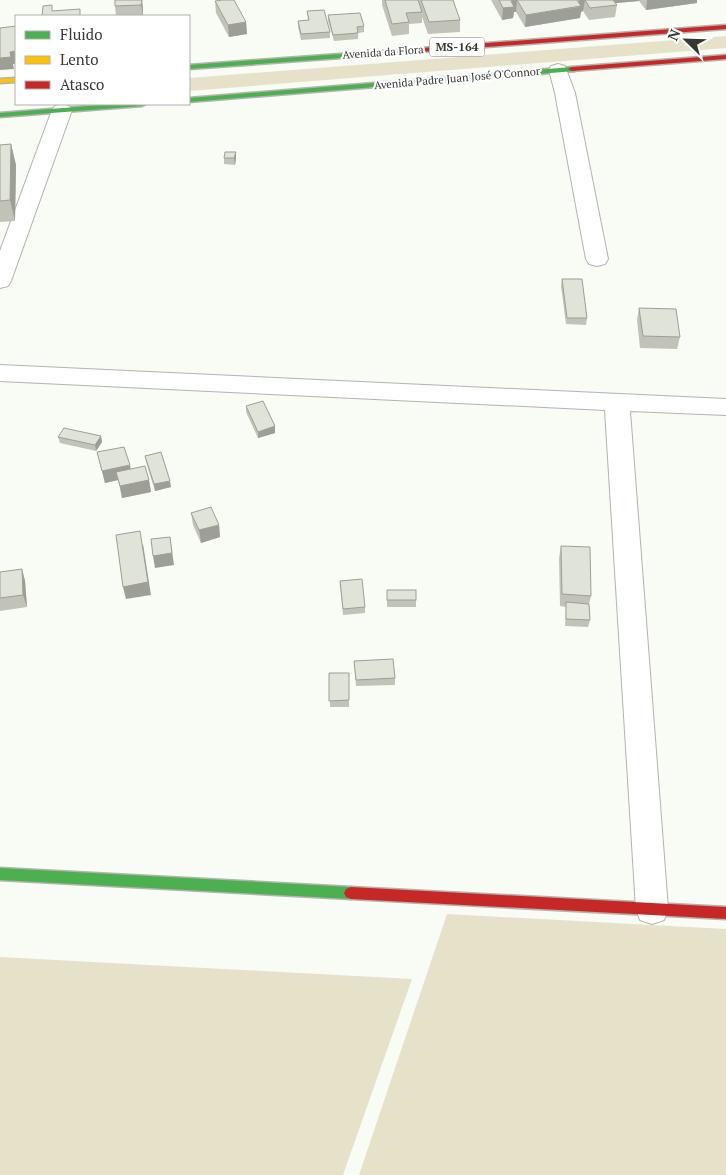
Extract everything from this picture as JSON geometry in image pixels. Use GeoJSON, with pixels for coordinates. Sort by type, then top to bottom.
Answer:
{"type":"FeatureCollection","features":[{"type":"Feature","properties":{"kind":"street","name":"Avenida da Flora"},"geometry":{"type":"LineString","coordinates":[[190,67],[726,27]]}},
{"type":"Feature","properties":{"kind":"street","name":"Avenida Padre Juan José O'Connor"},"geometry":{"type":"LineString","coordinates":[[190,100],[726,57]]}},
{"type":"Feature","properties":{"kind":"street"},"geometry":{"type":"LineString","coordinates":[[558,70],[565,93],[597,259]]}},
{"type":"Feature","properties":{"kind":"street"},"geometry":{"type":"LineString","coordinates":[[0,81],[15,80]]}},
{"type":"Feature","properties":{"kind":"street"},"geometry":{"type":"LineString","coordinates":[[0,115],[129,105]]}},
{"type":"Feature","properties":{"kind":"street"},"geometry":{"type":"LineString","coordinates":[[0,281],[62,110]]}},
{"type":"Feature","properties":{"kind":"street"},"geometry":{"type":"LineString","coordinates":[[0,373],[726,407]]}},
{"type":"Feature","properties":{"kind":"street"},"geometry":{"type":"LineString","coordinates":[[617,401],[652,909]]}},
{"type":"Feature","properties":{"kind":"street"},"geometry":{"type":"LineString","coordinates":[[0,874],[726,913]]}},
{"type":"Feature","properties":{"kind":"shaded area"},"geometry":{"type":"Polygon","coordinates":[[[726,36],[726,48],[190,91],[190,78],[726,36]]]}},
{"type":"Feature","properties":{"kind":"shaded area"},"geometry":{"type":"Polygon","coordinates":[[[447,914],[726,929],[726,1175],[359,1175],[447,914]]]}},
{"type":"Feature","properties":{"kind":"shaded area"},"geometry":{"type":"Polygon","coordinates":[[[0,957],[412,979],[343,1175],[0,1175],[0,957]]]}},
{"type":"Feature","properties":{"kind":"building"},"geometry":{"type":"Polygon","coordinates":[[[115,0],[142,0],[141,5],[115,6],[115,0]]]}},
{"type":"Feature","properties":{"kind":"building"},"geometry":{"type":"Polygon","coordinates":[[[234,0],[246,22],[228,25],[215,1],[234,0]]]}},
{"type":"Feature","properties":{"kind":"building"},"geometry":{"type":"Polygon","coordinates":[[[385,0],[418,0],[422,12],[406,13],[409,22],[392,24],[385,0]]]}},
{"type":"Feature","properties":{"kind":"building"},"geometry":{"type":"Polygon","coordinates":[[[421,0],[453,0],[460,20],[429,22],[421,0]]]}},
{"type":"Feature","properties":{"kind":"building"},"geometry":{"type":"Polygon","coordinates":[[[499,0],[516,0],[511,1],[514,7],[503,8],[499,0]]]}},
{"type":"Feature","properties":{"kind":"building"},"geometry":{"type":"Polygon","coordinates":[[[517,0],[577,0],[581,6],[526,15],[517,0]]]}},
{"type":"Feature","properties":{"kind":"building"},"geometry":{"type":"Polygon","coordinates":[[[585,0],[613,0],[617,5],[590,8],[585,0]]]}},
{"type":"Feature","properties":{"kind":"building"},"geometry":{"type":"Polygon","coordinates":[[[52,5],[52,11],[80,9],[80,15],[42,15],[43,6],[52,5]]]}},
{"type":"Feature","properties":{"kind":"building"},"geometry":{"type":"Polygon","coordinates":[[[324,10],[330,32],[301,34],[298,21],[309,20],[307,11],[324,10]]]}},
{"type":"Feature","properties":{"kind":"building"},"geometry":{"type":"Polygon","coordinates":[[[360,13],[364,26],[357,27],[358,33],[333,35],[328,15],[360,13]]]}},
{"type":"Feature","properties":{"kind":"building"},"geometry":{"type":"Polygon","coordinates":[[[15,26],[15,51],[10,52],[11,57],[0,58],[0,28],[15,26]]]}},
{"type":"Feature","properties":{"kind":"building"},"geometry":{"type":"Polygon","coordinates":[[[11,144],[10,200],[0,201],[0,145],[11,144]]]}},
{"type":"Feature","properties":{"kind":"building"},"geometry":{"type":"Polygon","coordinates":[[[225,152],[236,152],[234,158],[224,158],[225,152]]]}},
{"type":"Feature","properties":{"kind":"building"},"geometry":{"type":"Polygon","coordinates":[[[562,279],[582,279],[587,318],[567,318],[562,279]]]}},
{"type":"Feature","properties":{"kind":"building"},"geometry":{"type":"Polygon","coordinates":[[[639,308],[676,309],[680,337],[643,336],[639,308]]]}},
{"type":"Feature","properties":{"kind":"building"},"geometry":{"type":"Polygon","coordinates":[[[263,401],[275,426],[258,432],[246,406],[263,401]]]}},
{"type":"Feature","properties":{"kind":"building"},"geometry":{"type":"Polygon","coordinates":[[[64,428],[101,436],[95,445],[58,437],[64,428]]]}},
{"type":"Feature","properties":{"kind":"building"},"geometry":{"type":"Polygon","coordinates":[[[124,447],[130,465],[102,471],[97,452],[124,447]]]}},
{"type":"Feature","properties":{"kind":"building"},"geometry":{"type":"Polygon","coordinates":[[[161,452],[170,481],[154,484],[145,456],[161,452]]]}},
{"type":"Feature","properties":{"kind":"building"},"geometry":{"type":"Polygon","coordinates":[[[145,466],[149,480],[120,486],[116,472],[145,466]]]}},
{"type":"Feature","properties":{"kind":"building"},"geometry":{"type":"Polygon","coordinates":[[[211,507],[219,525],[199,530],[191,513],[211,507]]]}},
{"type":"Feature","properties":{"kind":"building"},"geometry":{"type":"Polygon","coordinates":[[[140,531],[148,582],[123,587],[116,535],[140,531]]]}},
{"type":"Feature","properties":{"kind":"building"},"geometry":{"type":"Polygon","coordinates":[[[170,537],[172,553],[153,556],[151,539],[170,537]]]}},
{"type":"Feature","properties":{"kind":"building"},"geometry":{"type":"Polygon","coordinates":[[[561,546],[590,547],[591,596],[562,594],[561,546]]]}},
{"type":"Feature","properties":{"kind":"building"},"geometry":{"type":"Polygon","coordinates":[[[22,569],[23,595],[0,598],[0,572],[22,569]]]}},
{"type":"Feature","properties":{"kind":"building"},"geometry":{"type":"Polygon","coordinates":[[[362,579],[365,607],[343,609],[340,581],[362,579]]]}},
{"type":"Feature","properties":{"kind":"building"},"geometry":{"type":"Polygon","coordinates":[[[387,590],[416,590],[416,600],[387,600],[387,590]]]}},
{"type":"Feature","properties":{"kind":"building"},"geometry":{"type":"Polygon","coordinates":[[[566,602],[589,604],[590,620],[566,619],[566,602]]]}},
{"type":"Feature","properties":{"kind":"building"},"geometry":{"type":"Polygon","coordinates":[[[393,659],[395,678],[356,680],[354,661],[393,659]]]}},
{"type":"Feature","properties":{"kind":"building"},"geometry":{"type":"Polygon","coordinates":[[[329,673],[349,673],[349,700],[329,701],[329,673]]]}},
{"type":"Feature","properties":{"kind":"traffic: fast"},"geometry":{"type":"LineString","coordinates":[[190,67],[408,51]]}},
{"type":"Feature","properties":{"kind":"traffic: fast"},"geometry":{"type":"LineString","coordinates":[[190,100],[572,69]]}},
{"type":"Feature","properties":{"kind":"traffic: fast"},"geometry":{"type":"LineString","coordinates":[[0,115],[129,105]]}},
{"type":"Feature","properties":{"kind":"traffic: fast"},"geometry":{"type":"LineString","coordinates":[[0,874],[351,893]]}},
{"type":"Feature","properties":{"kind":"traffic: slow"},"geometry":{"type":"LineString","coordinates":[[0,81],[15,80]]}},
{"type":"Feature","properties":{"kind":"traffic: jam"},"geometry":{"type":"LineString","coordinates":[[408,51],[726,27]]}},
{"type":"Feature","properties":{"kind":"traffic: jam"},"geometry":{"type":"LineString","coordinates":[[572,69],[726,57]]}},
{"type":"Feature","properties":{"kind":"traffic: jam"},"geometry":{"type":"LineString","coordinates":[[351,893],[726,913]]}}]}
